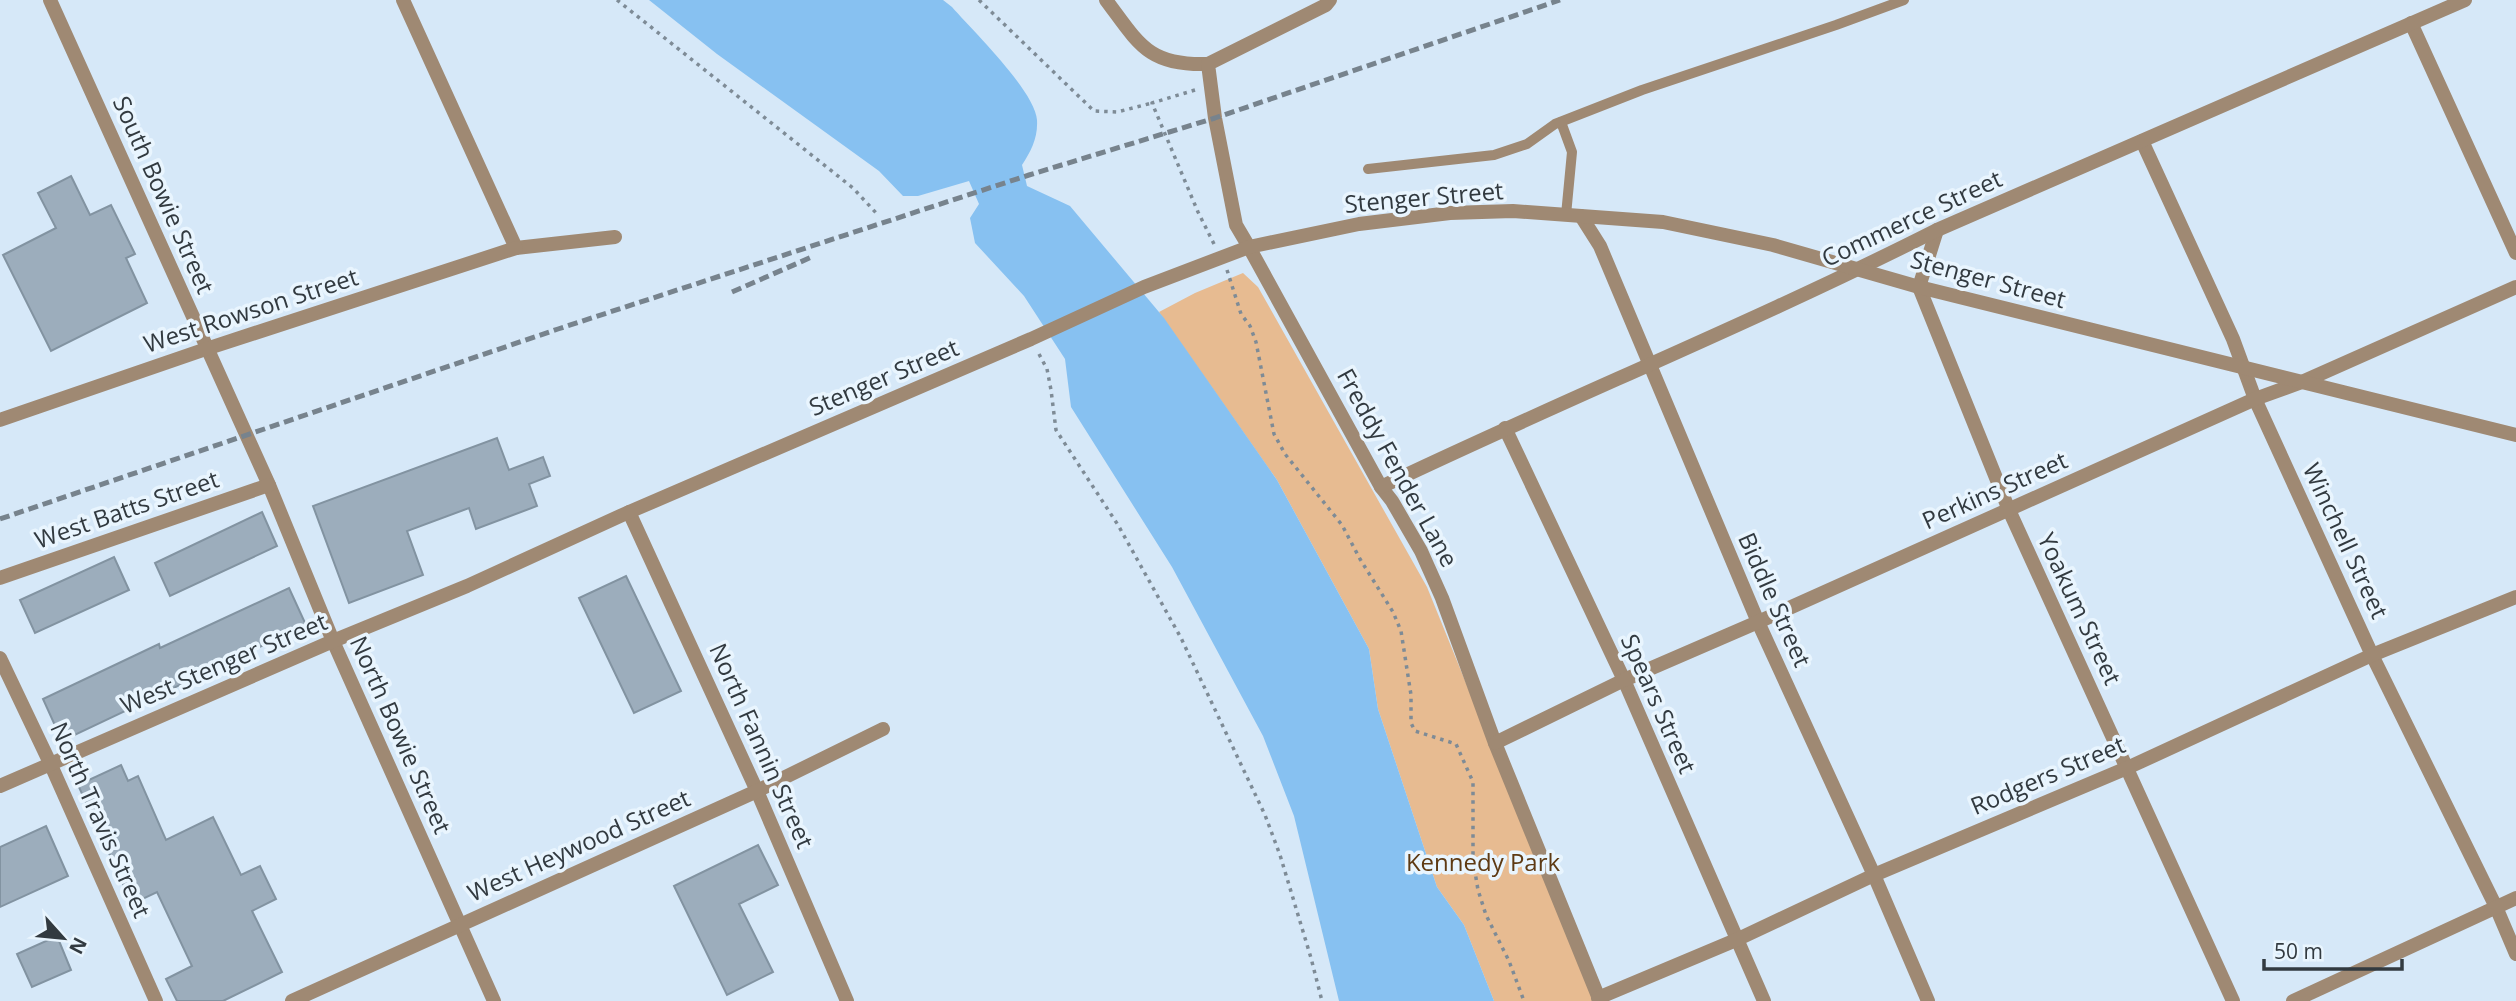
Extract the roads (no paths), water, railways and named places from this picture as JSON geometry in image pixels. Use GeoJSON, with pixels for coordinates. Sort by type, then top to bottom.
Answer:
{"type":"FeatureCollection","features":[{"type":"Feature","properties":{"kind":"street","name":"South Bowie Street"},"geometry":{"type":"LineString","coordinates":[[51,0],[269,485]]}},
{"type":"Feature","properties":{"kind":"street"},"geometry":{"type":"LineString","coordinates":[[403,0],[516,248]]}},
{"type":"Feature","properties":{"kind":"street"},"geometry":{"type":"LineString","coordinates":[[1106,0],[1141,46],[1166,60],[1182,65],[1208,64],[1326,5],[1330,0]]}},
{"type":"Feature","properties":{"kind":"street","name":"Commerce Street"},"geometry":{"type":"LineString","coordinates":[[1381,487],[1505,428],[1861,268],[1937,230],[2465,0]]}},
{"type":"Feature","properties":{"kind":"street"},"geometry":{"type":"LineString","coordinates":[[2411,23],[2516,253]]}},
{"type":"Feature","properties":{"kind":"street","name":"Freddy Fender Lane"},"geometry":{"type":"LineString","coordinates":[[1208,64],[1215,118],[1236,225],[1381,487],[1421,551],[1495,743],[1599,999]]}},
{"type":"Feature","properties":{"kind":"street","name":"Winchell Street"},"geometry":{"type":"LineString","coordinates":[[2143,141],[2233,339],[2255,399],[2372,655],[2496,907],[2516,954]]}},
{"type":"Feature","properties":{"kind":"street","name":"Stenger Street"},"geometry":{"type":"LineString","coordinates":[[467,586],[629,512],[1031,339],[1144,287],[1249,247],[1359,224],[1450,213],[1513,211],[1663,222],[1773,245],[1861,268],[1919,287],[2516,435]]}},
{"type":"Feature","properties":{"kind":"street","name":"Biddle Street"},"geometry":{"type":"LineString","coordinates":[[1581,216],[1600,246],[1758,622],[1874,875],[1928,1001]]}},
{"type":"Feature","properties":{"kind":"street"},"geometry":{"type":"LineString","coordinates":[[1919,287],[1937,230]]}},
{"type":"Feature","properties":{"kind":"street","name":"West Rowson Street"},"geometry":{"type":"LineString","coordinates":[[0,420],[206,349],[516,248],[615,236]]}},
{"type":"Feature","properties":{"kind":"street","name":"Yoakum Street"},"geometry":{"type":"LineString","coordinates":[[1919,287],[2009,510],[2233,1001]]}},
{"type":"Feature","properties":{"kind":"street","name":"Perkins Street"},"geometry":{"type":"LineString","coordinates":[[1495,743],[1624,680],[2255,399],[2302,382],[2516,287]]}},
{"type":"Feature","properties":{"kind":"street","name":"Spears Street"},"geometry":{"type":"LineString","coordinates":[[1505,428],[1624,680],[1764,1001]]}},
{"type":"Feature","properties":{"kind":"street","name":"West Batts Street"},"geometry":{"type":"LineString","coordinates":[[0,578],[269,485]]}},
{"type":"Feature","properties":{"kind":"street","name":"North Bowie Street"},"geometry":{"type":"LineString","coordinates":[[269,485],[333,641],[494,1001]]}},
{"type":"Feature","properties":{"kind":"street","name":"North Fannin Street"},"geometry":{"type":"LineString","coordinates":[[629,512],[758,791],[847,1001]]}},
{"type":"Feature","properties":{"kind":"street","name":"West Stenger Street"},"geometry":{"type":"LineString","coordinates":[[0,786],[333,641],[467,586]]}},
{"type":"Feature","properties":{"kind":"street","name":"Rodgers Street"},"geometry":{"type":"LineString","coordinates":[[1599,999],[1736,940],[1874,875],[2127,768],[2372,655],[2516,597]]}},
{"type":"Feature","properties":{"kind":"street","name":"North Travis Street"},"geometry":{"type":"LineString","coordinates":[[0,658],[156,1001]]}},
{"type":"Feature","properties":{"kind":"street","name":"West Heywood Street"},"geometry":{"type":"LineString","coordinates":[[292,1001],[758,791],[883,729]]}},
{"type":"Feature","properties":{"kind":"street"},"geometry":{"type":"LineString","coordinates":[[2293,1001],[2516,898]]}},
{"type":"Feature","properties":{"kind":"lane"},"geometry":{"type":"LineString","coordinates":[[1368,169],[1494,155],[1527,144],[1561,122],[1642,90],[1904,0]]}},
{"type":"Feature","properties":{"kind":"lane"},"geometry":{"type":"LineString","coordinates":[[1561,122],[1572,152],[1566,215]]}},
{"type":"Feature","properties":{"kind":"water"},"geometry":{"type":"Polygon","coordinates":[[[649,0],[943,0],[1002,62],[1026,93],[1037,120],[1033,144],[1022,165],[1027,186],[1070,206],[1164,318],[1277,480],[1369,649],[1378,709],[1437,887],[1464,925],[1494,1001],[1339,1001],[1294,816],[1263,736],[1172,567],[1071,407],[1065,359],[1024,296],[975,243],[970,218],[979,204],[969,181],[918,196],[903,196],[879,171],[717,54],[649,0]]]}},
{"type":"Feature","properties":{"kind":"railway"},"geometry":{"type":"LineString","coordinates":[[0,519],[558,329],[1029,175],[1215,118],[1560,0]]}},
{"type":"Feature","properties":{"kind":"railway"},"geometry":{"type":"LineString","coordinates":[[732,292],[814,256]]}},
{"type":"Feature","properties":{"kind":"park label","name":"Kennedy Park"},"geometry":{"type":"Point","coordinates":[1483,863]}}]}
